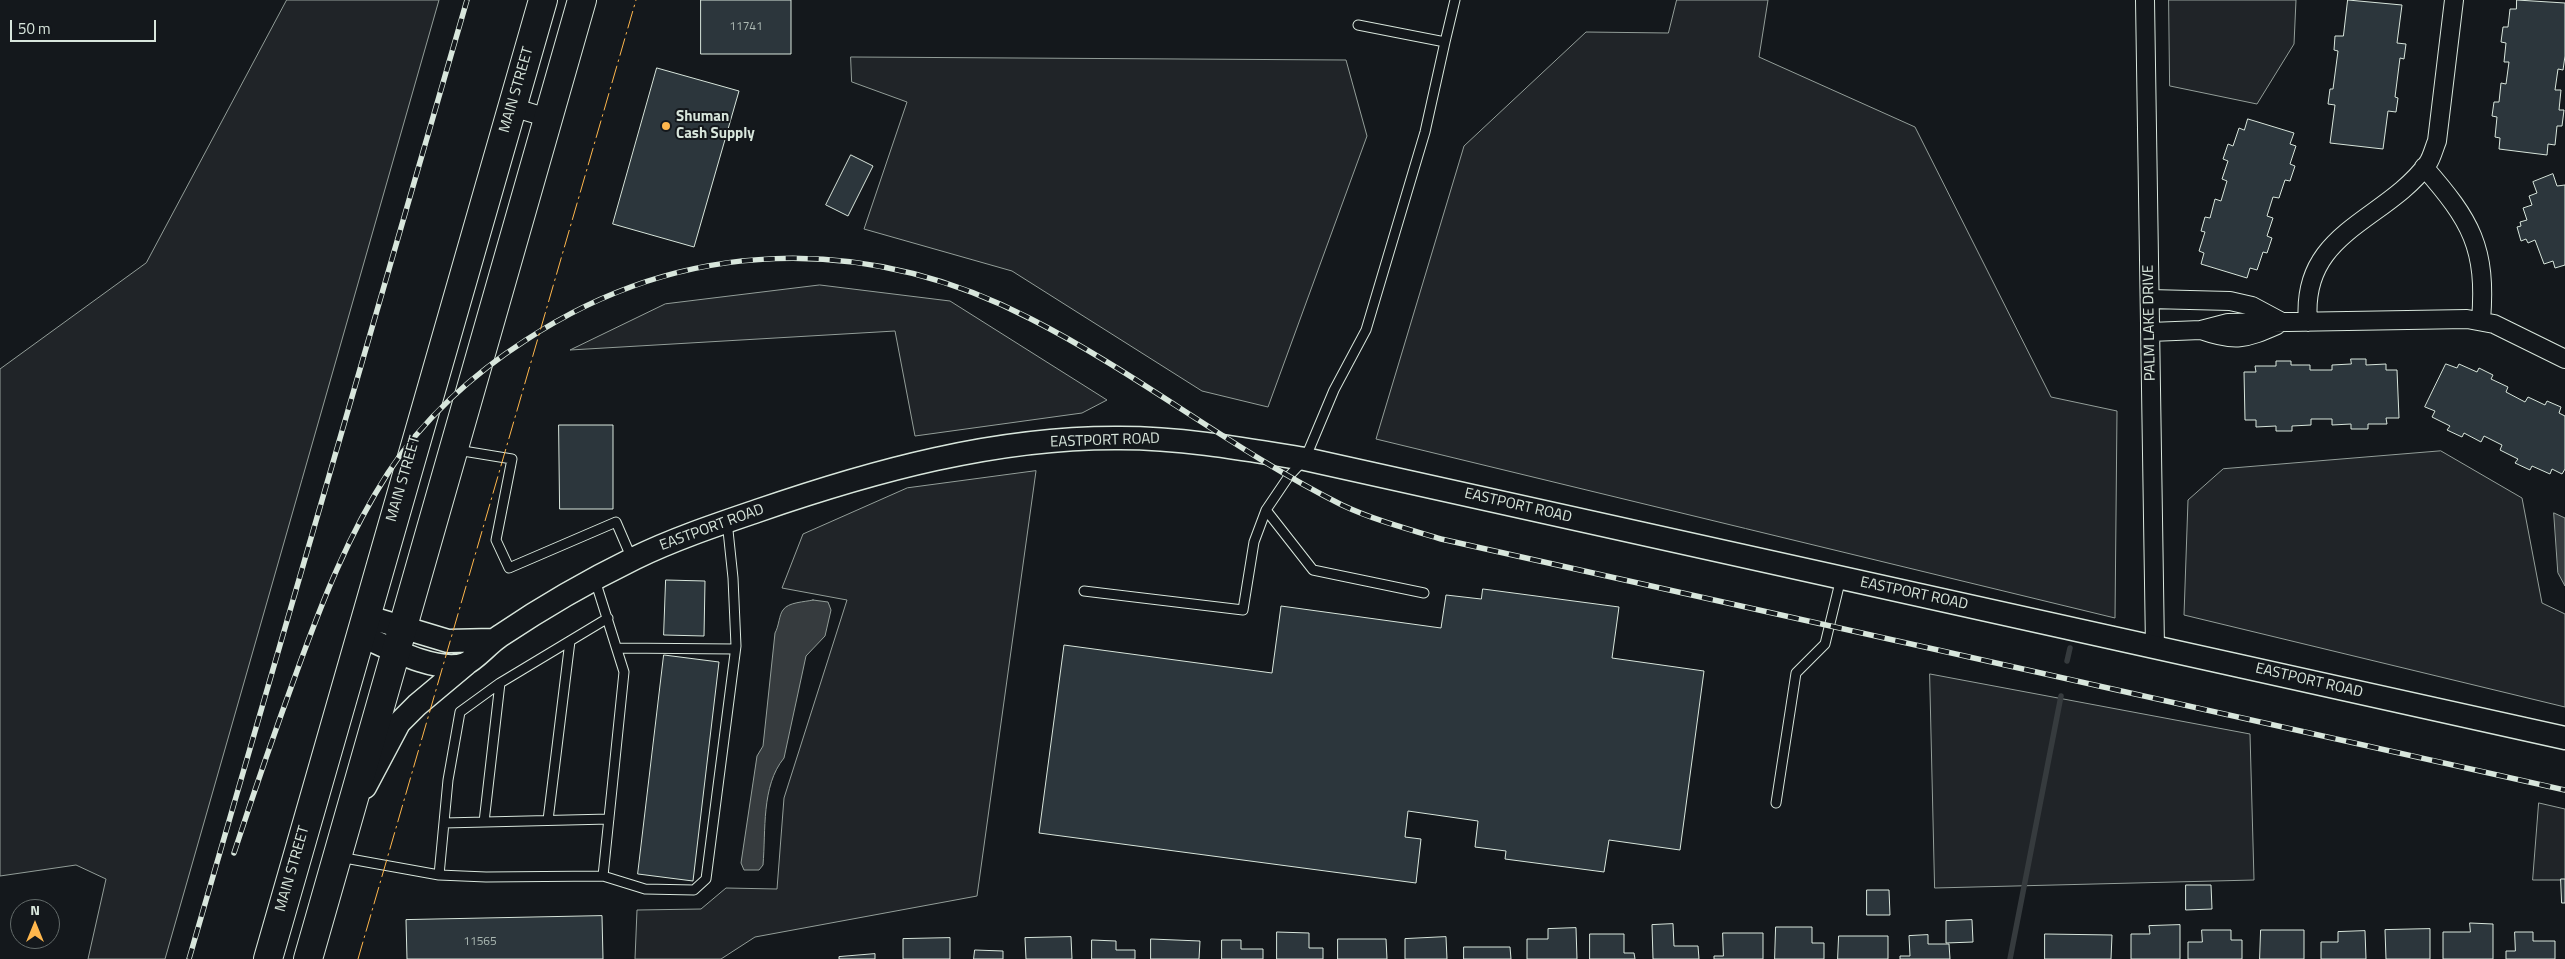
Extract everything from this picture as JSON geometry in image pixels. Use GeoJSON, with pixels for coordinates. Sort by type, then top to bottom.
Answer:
{"type":"FeatureCollection","features":[{"type":"Feature","properties":{"kind":"main road","name":"MAIN STREET"},"geometry":{"type":"LineString","coordinates":[[268,959],[362,625],[543,0]]}},
{"type":"Feature","properties":{"kind":"main road"},"geometry":{"type":"LineString","coordinates":[[308,959],[452,449],[582,0]]}},
{"type":"Feature","properties":{"kind":"street","name":"PALM LAKE DRIVE"},"geometry":{"type":"LineString","coordinates":[[2145,0],[2155,647]]}},
{"type":"Feature","properties":{"kind":"street"},"geometry":{"type":"LineString","coordinates":[[2308,322],[2309,288],[2317,266],[2333,243],[2390,201],[2429,162],[2437,142],[2454,0]]}},
{"type":"Feature","properties":{"kind":"street"},"geometry":{"type":"LineString","coordinates":[[512,107],[548,118]]}},
{"type":"Feature","properties":{"kind":"street"},"geometry":{"type":"LineString","coordinates":[[2424,166],[2454,201],[2469,228],[2481,260],[2483,294],[2480,321]]}},
{"type":"Feature","properties":{"kind":"street"},"geometry":{"type":"LineString","coordinates":[[2150,299],[2230,301],[2252,306],[2283,322]]}},
{"type":"Feature","properties":{"kind":"street"},"geometry":{"type":"LineString","coordinates":[[2150,332],[2201,330],[2224,338],[2249,337],[2283,322],[2467,319],[2504,328],[2565,359]]}},
{"type":"Feature","properties":{"kind":"street","name":"EASTPORT ROAD"},"geometry":{"type":"LineString","coordinates":[[346,823],[399,723],[416,704],[493,640],[594,578],[632,559],[727,521],[811,492],[884,471],[949,456],[1053,442],[1118,438],[1169,439],[1305,459],[2565,738]]}},
{"type":"Feature","properties":{"kind":"street"},"geometry":{"type":"LineString","coordinates":[[362,625],[398,639],[430,663],[448,666],[466,664]]}},
{"type":"Feature","properties":{"kind":"street"},"geometry":{"type":"LineString","coordinates":[[398,639],[493,640]]}},
{"type":"Feature","properties":{"kind":"lane"},"geometry":{"type":"LineString","coordinates":[[1084,591],[1243,610],[1254,542],[1266,510],[1289,476],[1305,459],[1334,390],[1366,330],[1425,132],[1455,0]]}},
{"type":"Feature","properties":{"kind":"lane"},"geometry":{"type":"LineString","coordinates":[[1358,25],[1445,42]]}},
{"type":"Feature","properties":{"kind":"lane"},"geometry":{"type":"LineString","coordinates":[[452,449],[512,459],[496,540],[509,568],[616,522],[632,559]]}},
{"type":"Feature","properties":{"kind":"lane"},"geometry":{"type":"LineString","coordinates":[[1266,510],[1313,570],[1424,593]]}},
{"type":"Feature","properties":{"kind":"lane"},"geometry":{"type":"LineString","coordinates":[[336,857],[438,874],[486,878],[603,876],[645,888],[694,890],[706,879],[735,649],[733,578],[727,521]]}},
{"type":"Feature","properties":{"kind":"lane"},"geometry":{"type":"LineString","coordinates":[[594,578],[624,672],[603,876]]}},
{"type":"Feature","properties":{"kind":"lane"},"geometry":{"type":"LineString","coordinates":[[1776,803],[1796,673],[1825,644],[1841,578]]}},
{"type":"Feature","properties":{"kind":"lane"},"geometry":{"type":"LineString","coordinates":[[438,874],[448,780],[460,712],[500,683],[608,618]]}},
{"type":"Feature","properties":{"kind":"lane"},"geometry":{"type":"LineString","coordinates":[[548,820],[570,641]]}},
{"type":"Feature","properties":{"kind":"lane"},"geometry":{"type":"LineString","coordinates":[[616,648],[735,649]]}},
{"type":"Feature","properties":{"kind":"lane"},"geometry":{"type":"LineString","coordinates":[[484,822],[500,683]]}},
{"type":"Feature","properties":{"kind":"lane"},"geometry":{"type":"LineString","coordinates":[[444,823],[610,819]]}},
{"type":"Feature","properties":{"kind":"shaded area"},"geometry":{"type":"Polygon","coordinates":[[[287,0],[439,0],[165,959],[88,959],[106,879],[76,865],[0,876],[0,369],[146,263],[287,0]]]}},
{"type":"Feature","properties":{"kind":"shaded area"},"geometry":{"type":"Polygon","coordinates":[[[1677,0],[1768,0],[1759,57],[1915,127],[2051,397],[2117,411],[2115,618],[1376,439],[1464,146],[1586,32],[1668,33],[1677,0]]]}},
{"type":"Feature","properties":{"kind":"shaded area"},"geometry":{"type":"Polygon","coordinates":[[[2169,0],[2296,0],[2294,44],[2257,104],[2170,86],[2169,0]]]}},
{"type":"Feature","properties":{"kind":"shaded area"},"geometry":{"type":"Polygon","coordinates":[[[851,57],[1346,60],[1367,136],[1268,407],[1202,391],[1012,271],[864,229],[907,102],[852,82],[851,57]]]}},
{"type":"Feature","properties":{"kind":"shaded area"},"geometry":{"type":"Polygon","coordinates":[[[820,285],[950,301],[1107,400],[1082,413],[915,436],[895,331],[570,350],[665,304],[820,285]]]}},
{"type":"Feature","properties":{"kind":"shaded area"},"geometry":{"type":"Polygon","coordinates":[[[2441,451],[2522,498],[2542,603],[2565,614],[2565,707],[2184,615],[2188,500],[2223,469],[2441,451]]]}},
{"type":"Feature","properties":{"kind":"shaded area"},"geometry":{"type":"Polygon","coordinates":[[[1036,471],[977,896],[755,937],[721,959],[635,959],[637,910],[701,909],[726,888],[777,889],[784,798],[847,600],[782,588],[803,534],[907,488],[1036,471]]]}},
{"type":"Feature","properties":{"kind":"shaded area"},"geometry":{"type":"Polygon","coordinates":[[[2554,513],[2565,518],[2565,586],[2558,573],[2554,513]]]}},
{"type":"Feature","properties":{"kind":"shaded area"},"geometry":{"type":"Polygon","coordinates":[[[813,600],[828,602],[831,610],[825,636],[806,656],[784,758],[771,782],[766,809],[763,865],[759,870],[744,870],[741,863],[757,756],[763,746],[775,633],[785,607],[813,600]]]}},
{"type":"Feature","properties":{"kind":"shaded area"},"geometry":{"type":"Polygon","coordinates":[[[1930,674],[2250,734],[2254,880],[1935,888],[1930,674]]]}},
{"type":"Feature","properties":{"kind":"shaded area"},"geometry":{"type":"Polygon","coordinates":[[[2539,803],[2565,809],[2565,880],[2533,880],[2539,803]]]}},
{"type":"Feature","properties":{"kind":"building"},"geometry":{"type":"Polygon","coordinates":[[[701,0],[791,0],[791,54],[701,54],[701,0]]]}},
{"type":"Feature","properties":{"kind":"building"},"geometry":{"type":"Polygon","coordinates":[[[2348,0],[2402,5],[2397,43],[2406,44],[2404,59],[2400,58],[2395,97],[2398,98],[2396,112],[2388,111],[2383,149],[2330,143],[2335,105],[2328,104],[2330,89],[2333,89],[2338,51],[2334,50],[2335,36],[2343,36],[2348,0]]]}},
{"type":"Feature","properties":{"kind":"building"},"geometry":{"type":"Polygon","coordinates":[[[2517,0],[2565,3],[2565,56],[2563,70],[2558,69],[2555,90],[2561,90],[2559,110],[2564,110],[2562,126],[2557,126],[2555,145],[2548,144],[2547,155],[2499,149],[2500,138],[2495,137],[2497,117],[2492,116],[2494,102],[2499,102],[2501,83],[2506,84],[2509,62],[2504,62],[2506,43],[2501,42],[2503,27],[2508,27],[2510,9],[2516,9],[2517,0]]]}},
{"type":"Feature","properties":{"kind":"building"},"geometry":{"type":"Polygon","coordinates":[[[657,68],[739,91],[694,247],[613,224],[657,68]]]}},
{"type":"Feature","properties":{"kind":"building"},"geometry":{"type":"Polygon","coordinates":[[[2248,119],[2294,133],[2290,144],[2296,146],[2290,164],[2295,166],[2290,181],[2285,180],[2279,198],[2273,197],[2267,216],[2273,218],[2267,236],[2272,238],[2267,253],[2263,252],[2257,270],[2250,268],[2247,278],[2201,264],[2204,253],[2199,251],[2205,232],[2201,231],[2205,217],[2210,218],[2215,199],[2221,201],[2227,181],[2222,179],[2228,161],[2223,159],[2228,144],[2233,146],[2239,128],[2244,130],[2248,119]]]}},
{"type":"Feature","properties":{"kind":"building"},"geometry":{"type":"Polygon","coordinates":[[[851,155],[873,166],[848,216],[826,205],[851,155]]]}},
{"type":"Feature","properties":{"kind":"building"},"geometry":{"type":"Polygon","coordinates":[[[2553,174],[2557,186],[2565,185],[2565,265],[2555,268],[2553,261],[2544,264],[2535,240],[2528,243],[2526,239],[2521,241],[2517,227],[2521,226],[2520,222],[2527,220],[2523,208],[2532,205],[2529,196],[2537,193],[2533,182],[2553,174]]]}},
{"type":"Feature","properties":{"kind":"building"},"geometry":{"type":"Polygon","coordinates":[[[2351,359],[2366,359],[2366,365],[2386,364],[2386,370],[2397,370],[2399,418],[2386,418],[2387,424],[2368,424],[2368,429],[2351,429],[2351,424],[2332,425],[2332,419],[2311,419],[2311,425],[2292,426],[2292,431],[2276,431],[2276,426],[2256,427],[2256,420],[2245,420],[2244,372],[2256,372],[2255,366],[2276,366],[2276,361],[2291,361],[2291,365],[2310,365],[2310,370],[2332,370],[2332,365],[2351,364],[2351,359]]]}},
{"type":"Feature","properties":{"kind":"building"},"geometry":{"type":"Polygon","coordinates":[[[2446,364],[2457,368],[2459,364],[2477,372],[2479,368],[2493,375],[2491,379],[2508,387],[2506,392],[2525,402],[2528,397],[2545,405],[2547,401],[2561,407],[2559,413],[2565,416],[2565,469],[2562,474],[2552,469],[2550,474],[2532,466],[2530,470],[2515,463],[2518,459],[2500,450],[2502,445],[2484,436],[2481,442],[2464,433],[2462,437],[2447,430],[2450,426],[2432,417],[2435,411],[2425,407],[2446,364]]]}},
{"type":"Feature","properties":{"kind":"building"},"geometry":{"type":"Polygon","coordinates":[[[559,425],[613,425],[613,509],[560,509],[559,425]]]}},
{"type":"Feature","properties":{"kind":"building"},"geometry":{"type":"Polygon","coordinates":[[[666,580],[705,581],[704,636],[664,635],[666,580]]]}},
{"type":"Feature","properties":{"kind":"building"},"geometry":{"type":"Polygon","coordinates":[[[1483,589],[1619,607],[1612,658],[1704,671],[1680,850],[1609,840],[1604,872],[1505,859],[1506,851],[1475,847],[1478,821],[1408,811],[1405,837],[1421,839],[1416,883],[1039,833],[1064,645],[1272,673],[1281,606],[1441,628],[1446,595],[1481,599],[1483,589]]]}},
{"type":"Feature","properties":{"kind":"building"},"geometry":{"type":"Polygon","coordinates":[[[664,655],[719,662],[693,881],[638,874],[664,655]]]}},
{"type":"Feature","properties":{"kind":"building"},"geometry":{"type":"Polygon","coordinates":[[[2561,879],[2565,879],[2565,903],[2562,903],[2561,879]]]}},
{"type":"Feature","properties":{"kind":"building"},"geometry":{"type":"Polygon","coordinates":[[[2186,885],[2211,885],[2212,909],[2186,910],[2186,885]]]}},
{"type":"Feature","properties":{"kind":"building"},"geometry":{"type":"Polygon","coordinates":[[[1867,890],[1889,890],[1890,915],[1867,915],[1867,890]]]}},
{"type":"Feature","properties":{"kind":"building"},"geometry":{"type":"Polygon","coordinates":[[[602,916],[603,959],[407,959],[406,920],[602,916]]]}},
{"type":"Feature","properties":{"kind":"building"},"geometry":{"type":"Polygon","coordinates":[[[1972,920],[1973,942],[1946,943],[1946,921],[1972,920]]]}},
{"type":"Feature","properties":{"kind":"building"},"geometry":{"type":"Polygon","coordinates":[[[2470,923],[2493,924],[2493,959],[2443,959],[2443,932],[2470,932],[2470,923]]]}},
{"type":"Feature","properties":{"kind":"building"},"geometry":{"type":"Polygon","coordinates":[[[1673,924],[1674,946],[1698,946],[1699,959],[1653,959],[1652,925],[1673,924]]]}},
{"type":"Feature","properties":{"kind":"building"},"geometry":{"type":"Polygon","coordinates":[[[2180,925],[2180,959],[2131,959],[2131,934],[2150,934],[2149,926],[2180,925]]]}},
{"type":"Feature","properties":{"kind":"building"},"geometry":{"type":"Polygon","coordinates":[[[1776,927],[1812,927],[1812,943],[1824,943],[1824,959],[1775,959],[1776,927]]]}},
{"type":"Feature","properties":{"kind":"building"},"geometry":{"type":"Polygon","coordinates":[[[1576,928],[1577,959],[1527,959],[1527,939],[1548,939],[1548,929],[1576,928]]]}},
{"type":"Feature","properties":{"kind":"building"},"geometry":{"type":"Polygon","coordinates":[[[2430,929],[2430,959],[2386,959],[2385,930],[2430,929]]]}},
{"type":"Feature","properties":{"kind":"building"},"geometry":{"type":"Polygon","coordinates":[[[2202,930],[2231,930],[2231,940],[2242,940],[2242,959],[2188,959],[2188,942],[2202,942],[2202,930]]]}},
{"type":"Feature","properties":{"kind":"building"},"geometry":{"type":"Polygon","coordinates":[[[2261,930],[2304,930],[2304,959],[2260,959],[2261,930]]]}},
{"type":"Feature","properties":{"kind":"building"},"geometry":{"type":"Polygon","coordinates":[[[2365,931],[2366,959],[2321,959],[2321,942],[2338,942],[2338,932],[2365,931]]]}},
{"type":"Feature","properties":{"kind":"building"},"geometry":{"type":"Polygon","coordinates":[[[1277,932],[1309,933],[1309,948],[1323,948],[1323,959],[1277,959],[1277,932]]]}},
{"type":"Feature","properties":{"kind":"building"},"geometry":{"type":"Polygon","coordinates":[[[2515,932],[2533,932],[2533,941],[2555,941],[2555,959],[2506,959],[2506,951],[2515,951],[2515,932]]]}},
{"type":"Feature","properties":{"kind":"building"},"geometry":{"type":"Polygon","coordinates":[[[1723,933],[1763,933],[1763,959],[1714,959],[1714,956],[1723,956],[1723,933]]]}},
{"type":"Feature","properties":{"kind":"building"},"geometry":{"type":"Polygon","coordinates":[[[1590,934],[1624,934],[1624,953],[1634,953],[1635,959],[1590,959],[1590,934]]]}},
{"type":"Feature","properties":{"kind":"building"},"geometry":{"type":"Polygon","coordinates":[[[2045,934],[2112,935],[2111,959],[2045,959],[2045,934]]]}},
{"type":"Feature","properties":{"kind":"building"},"geometry":{"type":"Polygon","coordinates":[[[1928,935],[1928,944],[1949,944],[1950,959],[1900,959],[1900,956],[1910,956],[1909,936],[1928,935]]]}},
{"type":"Feature","properties":{"kind":"building"},"geometry":{"type":"Polygon","coordinates":[[[1839,936],[1888,936],[1888,959],[1838,959],[1839,936]]]}},
{"type":"Feature","properties":{"kind":"building"},"geometry":{"type":"Polygon","coordinates":[[[1071,937],[1072,959],[1026,959],[1025,938],[1071,937]]]}},
{"type":"Feature","properties":{"kind":"building"},"geometry":{"type":"Polygon","coordinates":[[[1446,937],[1447,959],[1405,959],[1405,939],[1446,937]]]}},
{"type":"Feature","properties":{"kind":"building"},"geometry":{"type":"Polygon","coordinates":[[[950,938],[950,959],[903,959],[903,939],[950,938]]]}},
{"type":"Feature","properties":{"kind":"building"},"geometry":{"type":"Polygon","coordinates":[[[1151,939],[1200,941],[1199,959],[1151,959],[1151,939]]]}},
{"type":"Feature","properties":{"kind":"building"},"geometry":{"type":"Polygon","coordinates":[[[1338,939],[1386,939],[1387,959],[1338,959],[1338,939]]]}},
{"type":"Feature","properties":{"kind":"building"},"geometry":{"type":"Polygon","coordinates":[[[1092,940],[1116,941],[1116,950],[1135,950],[1135,959],[1092,959],[1092,940]]]}},
{"type":"Feature","properties":{"kind":"building"},"geometry":{"type":"Polygon","coordinates":[[[1222,940],[1241,940],[1241,949],[1263,949],[1263,959],[1222,959],[1222,940]]]}},
{"type":"Feature","properties":{"kind":"building"},"geometry":{"type":"Polygon","coordinates":[[[1464,947],[1510,947],[1511,959],[1464,959],[1464,947]]]}},
{"type":"Feature","properties":{"kind":"building"},"geometry":{"type":"Polygon","coordinates":[[[975,950],[1003,951],[1003,959],[974,959],[975,950]]]}},
{"type":"Feature","properties":{"kind":"building"},"geometry":{"type":"Polygon","coordinates":[[[875,954],[875,959],[839,959],[839,957],[875,954]]]}},
{"type":"Feature","properties":{"kind":"waterway"},"geometry":{"type":"LineString","coordinates":[[2067,661],[2070,648]]}},
{"type":"Feature","properties":{"kind":"waterway"},"geometry":{"type":"LineString","coordinates":[[2010,959],[2061,696]]}},
{"type":"Feature","properties":{"kind":"railway"},"geometry":{"type":"LineString","coordinates":[[189,959],[467,0]]}},
{"type":"Feature","properties":{"kind":"railway"},"geometry":{"type":"LineString","coordinates":[[234,853],[289,694],[337,569],[360,520],[374,496],[388,473],[416,435],[450,399],[506,353],[586,306],[648,281],[711,265],[775,259],[840,261],[904,272],[968,291],[1031,319],[1071,341],[1263,461],[1342,505],[1379,520],[1441,539],[2565,790]]}},
{"type":"Feature","properties":{"kind":"power"},"geometry":{"type":"LineString","coordinates":[[358,959],[636,0]]}},
{"type":"Feature","properties":{"kind":"place","name":"Shuman Cash Supply"},"geometry":{"type":"Point","coordinates":[666,126]}}]}
